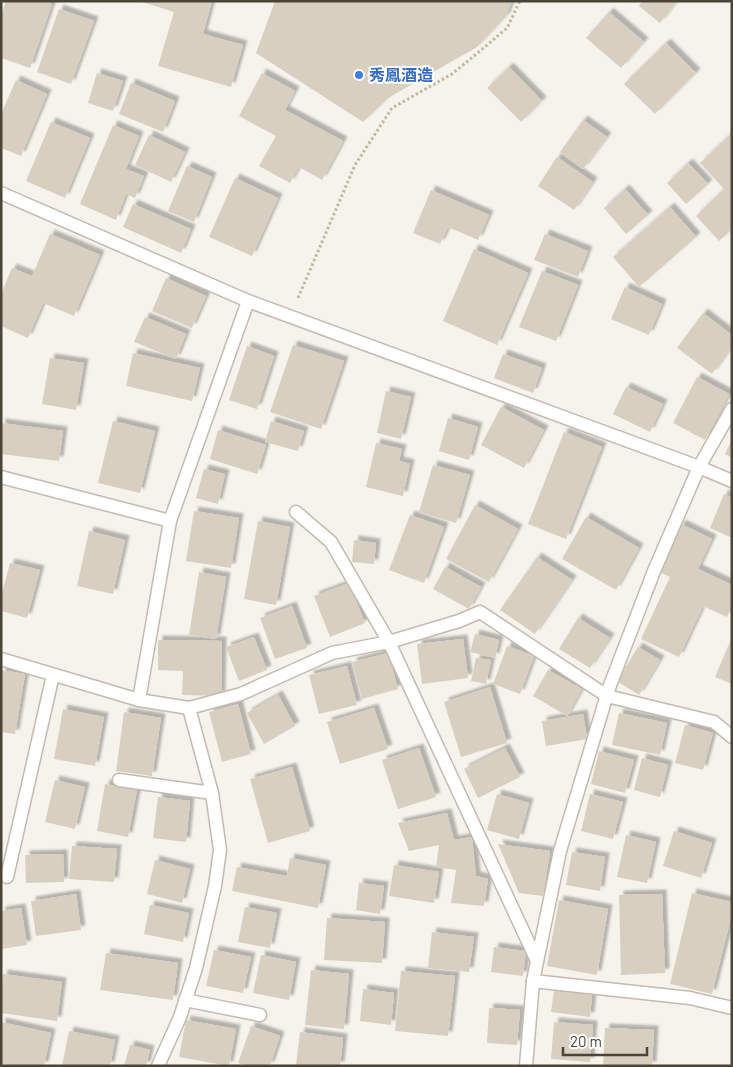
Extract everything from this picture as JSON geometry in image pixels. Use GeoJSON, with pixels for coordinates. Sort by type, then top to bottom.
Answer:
{"type":"FeatureCollection","features":[{"type":"Feature","properties":{"kind":"lane"},"geometry":{"type":"LineString","coordinates":[[1,193],[248,301],[732,481]]}},
{"type":"Feature","properties":{"kind":"lane"},"geometry":{"type":"LineString","coordinates":[[139,700],[170,521],[248,301]]}},
{"type":"Feature","properties":{"kind":"lane"},"geometry":{"type":"LineString","coordinates":[[526,1066],[533,981],[560,851],[607,696],[654,571],[699,468],[732,409]]}},
{"type":"Feature","properties":{"kind":"lane"},"geometry":{"type":"LineString","coordinates":[[1,477],[170,521]]}},
{"type":"Feature","properties":{"kind":"lane"},"geometry":{"type":"LineString","coordinates":[[296,512],[331,542],[389,642],[537,962]]}},
{"type":"Feature","properties":{"kind":"lane"},"geometry":{"type":"LineString","coordinates":[[1,659],[139,700],[189,708],[241,694],[332,653],[389,642],[480,612],[607,696],[714,722],[732,737]]}},
{"type":"Feature","properties":{"kind":"lane"},"geometry":{"type":"LineString","coordinates":[[7,877],[54,675]]}},
{"type":"Feature","properties":{"kind":"lane"},"geometry":{"type":"LineString","coordinates":[[158,1066],[196,968],[215,886],[220,850],[212,793],[189,708]]}},
{"type":"Feature","properties":{"kind":"lane"},"geometry":{"type":"LineString","coordinates":[[119,780],[212,793]]}},
{"type":"Feature","properties":{"kind":"lane"},"geometry":{"type":"LineString","coordinates":[[533,981],[690,998],[732,1008]]}},
{"type":"Feature","properties":{"kind":"lane"},"geometry":{"type":"LineString","coordinates":[[185,1000],[260,1015]]}},
{"type":"Feature","properties":{"kind":"path"},"geometry":{"type":"LineString","coordinates":[[290,317],[355,165],[392,108],[452,74],[480,51],[507,28],[520,1]]}},
{"type":"Feature","properties":{"kind":"building"},"geometry":{"type":"Polygon","coordinates":[[[6,1],[44,1],[52,4],[30,68],[1,58],[1,15],[6,1]]]}},
{"type":"Feature","properties":{"kind":"building"},"geometry":{"type":"Polygon","coordinates":[[[139,1],[212,1],[203,34],[243,45],[231,87],[158,66],[174,12],[139,1]]]}},
{"type":"Feature","properties":{"kind":"building","name":"秀鳳酒造"},"geometry":{"type":"Polygon","coordinates":[[[275,1],[512,1],[506,16],[477,47],[388,98],[363,122],[256,53],[275,1]]]}},
{"type":"Feature","properties":{"kind":"building"},"geometry":{"type":"Polygon","coordinates":[[[642,1],[677,1],[660,23],[639,6],[642,1]]]}},
{"type":"Feature","properties":{"kind":"building"},"geometry":{"type":"Polygon","coordinates":[[[59,9],[94,21],[71,84],[37,72],[59,9]]]}},
{"type":"Feature","properties":{"kind":"building"},"geometry":{"type":"Polygon","coordinates":[[[609,12],[644,42],[621,68],[586,38],[609,12]]]}},
{"type":"Feature","properties":{"kind":"building"},"geometry":{"type":"Polygon","coordinates":[[[666,43],[696,73],[655,114],[624,84],[666,43]]]}},
{"type":"Feature","properties":{"kind":"building"},"geometry":{"type":"Polygon","coordinates":[[[509,67],[542,101],[521,122],[487,88],[509,67]]]}},
{"type":"Feature","properties":{"kind":"building"},"geometry":{"type":"Polygon","coordinates":[[[97,73],[123,81],[113,111],[88,103],[97,73]]]}},
{"type":"Feature","properties":{"kind":"building"},"geometry":{"type":"Polygon","coordinates":[[[262,73],[295,91],[285,110],[343,141],[322,180],[299,167],[290,183],[259,166],[276,136],[239,116],[262,73]]]}},
{"type":"Feature","properties":{"kind":"building"},"geometry":{"type":"Polygon","coordinates":[[[16,80],[47,94],[21,156],[1,148],[1,114],[16,80]]]}},
{"type":"Feature","properties":{"kind":"building"},"geometry":{"type":"Polygon","coordinates":[[[131,83],[175,101],[163,132],[119,114],[131,83]]]}},
{"type":"Feature","properties":{"kind":"building"},"geometry":{"type":"Polygon","coordinates":[[[583,120],[607,137],[583,169],[560,152],[583,120]]]}},
{"type":"Feature","properties":{"kind":"building"},"geometry":{"type":"Polygon","coordinates":[[[51,122],[90,138],[65,198],[26,181],[51,122]]]}},
{"type":"Feature","properties":{"kind":"building"},"geometry":{"type":"Polygon","coordinates":[[[113,125],[139,136],[126,169],[144,176],[135,198],[126,194],[116,220],[80,204],[113,125]]]}},
{"type":"Feature","properties":{"kind":"building"},"geometry":{"type":"Polygon","coordinates":[[[732,133],[732,229],[719,241],[696,216],[724,189],[700,163],[732,133]]]}},
{"type":"Feature","properties":{"kind":"building"},"geometry":{"type":"Polygon","coordinates":[[[149,135],[185,152],[171,182],[135,165],[149,135]]]}},
{"type":"Feature","properties":{"kind":"building"},"geometry":{"type":"Polygon","coordinates":[[[557,157],[593,182],[574,210],[538,186],[557,157]]]}},
{"type":"Feature","properties":{"kind":"building"},"geometry":{"type":"Polygon","coordinates":[[[688,163],[708,184],[686,204],[667,183],[688,163]]]}},
{"type":"Feature","properties":{"kind":"building"},"geometry":{"type":"Polygon","coordinates":[[[187,166],[212,177],[194,222],[168,211],[187,166]]]}},
{"type":"Feature","properties":{"kind":"building"},"geometry":{"type":"Polygon","coordinates":[[[235,178],[278,198],[252,256],[209,237],[235,178]]]}},
{"type":"Feature","properties":{"kind":"building"},"geometry":{"type":"Polygon","coordinates":[[[625,189],[648,215],[626,234],[604,208],[625,189]]]}},
{"type":"Feature","properties":{"kind":"building"},"geometry":{"type":"Polygon","coordinates":[[[431,190],[489,215],[478,240],[448,227],[440,244],[413,233],[431,190]]]}},
{"type":"Feature","properties":{"kind":"building"},"geometry":{"type":"Polygon","coordinates":[[[133,204],[191,229],[181,253],[123,227],[133,204]]]}},
{"type":"Feature","properties":{"kind":"building"},"geometry":{"type":"Polygon","coordinates":[[[670,207],[696,237],[639,287],[613,257],[670,207]]]}},
{"type":"Feature","properties":{"kind":"building"},"geometry":{"type":"Polygon","coordinates":[[[50,234],[100,255],[74,316],[43,303],[28,338],[1,326],[1,294],[12,268],[32,276],[50,234]]]}},
{"type":"Feature","properties":{"kind":"building"},"geometry":{"type":"Polygon","coordinates":[[[545,234],[588,251],[578,277],[534,260],[545,234]]]}},
{"type":"Feature","properties":{"kind":"building"},"geometry":{"type":"Polygon","coordinates":[[[474,249],[528,273],[497,345],[443,321],[474,249]]]}},
{"type":"Feature","properties":{"kind":"building"},"geometry":{"type":"Polygon","coordinates":[[[542,271],[578,285],[556,341],[519,327],[542,271]]]}},
{"type":"Feature","properties":{"kind":"building"},"geometry":{"type":"Polygon","coordinates":[[[166,278],[206,296],[192,328],[152,311],[166,278]]]}},
{"type":"Feature","properties":{"kind":"building"},"geometry":{"type":"Polygon","coordinates":[[[625,287],[662,304],[649,335],[611,319],[625,287]]]}},
{"type":"Feature","properties":{"kind":"building"},"geometry":{"type":"Polygon","coordinates":[[[703,313],[732,335],[732,346],[712,374],[677,348],[703,313]]]}},
{"type":"Feature","properties":{"kind":"building"},"geometry":{"type":"Polygon","coordinates":[[[145,317],[186,334],[176,359],[134,342],[145,317]]]}},
{"type":"Feature","properties":{"kind":"building"},"geometry":{"type":"Polygon","coordinates":[[[293,345],[344,361],[321,429],[270,412],[293,345]]]}},
{"type":"Feature","properties":{"kind":"building"},"geometry":{"type":"Polygon","coordinates":[[[247,346],[274,356],[257,409],[229,400],[247,346]]]}},
{"type":"Feature","properties":{"kind":"building"},"geometry":{"type":"Polygon","coordinates":[[[133,353],[200,368],[192,401],[126,386],[133,353]]]}},
{"type":"Feature","properties":{"kind":"building"},"geometry":{"type":"Polygon","coordinates":[[[503,354],[542,368],[533,393],[494,378],[503,354]]]}},
{"type":"Feature","properties":{"kind":"building"},"geometry":{"type":"Polygon","coordinates":[[[50,358],[84,363],[76,410],[42,404],[50,358]]]}},
{"type":"Feature","properties":{"kind":"building"},"geometry":{"type":"Polygon","coordinates":[[[697,377],[729,394],[705,440],[673,423],[697,377]]]}},
{"type":"Feature","properties":{"kind":"building"},"geometry":{"type":"Polygon","coordinates":[[[626,387],[663,404],[650,432],[613,414],[626,387]]]}},
{"type":"Feature","properties":{"kind":"building"},"geometry":{"type":"Polygon","coordinates":[[[386,391],[411,397],[401,439],[377,433],[386,391]]]}},
{"type":"Feature","properties":{"kind":"building"},"geometry":{"type":"Polygon","coordinates":[[[501,407],[544,430],[524,468],[481,445],[501,407]]]}},
{"type":"Feature","properties":{"kind":"building"},"geometry":{"type":"Polygon","coordinates":[[[448,418],[478,427],[469,460],[439,451],[448,418]]]}},
{"type":"Feature","properties":{"kind":"building"},"geometry":{"type":"Polygon","coordinates":[[[113,421],[155,431],[140,493],[98,483],[113,421]]]}},
{"type":"Feature","properties":{"kind":"building"},"geometry":{"type":"Polygon","coordinates":[[[271,421],[304,431],[298,451],[265,442],[271,421]]]}},
{"type":"Feature","properties":{"kind":"building"},"geometry":{"type":"Polygon","coordinates":[[[1,423],[63,431],[59,461],[1,454],[1,423]]]}},
{"type":"Feature","properties":{"kind":"building"},"geometry":{"type":"Polygon","coordinates":[[[218,430],[266,445],[257,474],[210,459],[218,430]]]}},
{"type":"Feature","properties":{"kind":"building"},"geometry":{"type":"Polygon","coordinates":[[[564,432],[602,447],[566,539],[528,524],[564,432]]]}},
{"type":"Feature","properties":{"kind":"building"},"geometry":{"type":"Polygon","coordinates":[[[732,439],[732,458],[725,454],[732,439]]]}},
{"type":"Feature","properties":{"kind":"building"},"geometry":{"type":"Polygon","coordinates":[[[376,443],[402,449],[399,461],[410,464],[403,496],[366,487],[376,443]]]}},
{"type":"Feature","properties":{"kind":"building"},"geometry":{"type":"Polygon","coordinates":[[[433,465],[470,475],[456,523],[419,512],[433,465]]]}},
{"type":"Feature","properties":{"kind":"building"},"geometry":{"type":"Polygon","coordinates":[[[204,469],[225,474],[218,504],[196,498],[204,469]]]}},
{"type":"Feature","properties":{"kind":"building"},"geometry":{"type":"Polygon","coordinates":[[[724,494],[732,498],[732,538],[710,528],[724,494]]]}},
{"type":"Feature","properties":{"kind":"building"},"geometry":{"type":"Polygon","coordinates":[[[475,505],[518,529],[489,582],[446,559],[475,505]]]}},
{"type":"Feature","properties":{"kind":"building"},"geometry":{"type":"Polygon","coordinates":[[[194,511],[239,518],[231,568],[186,561],[194,511]]]}},
{"type":"Feature","properties":{"kind":"building"},"geometry":{"type":"Polygon","coordinates":[[[410,515],[444,527],[424,583],[389,570],[410,515]]]}},
{"type":"Feature","properties":{"kind":"building"},"geometry":{"type":"Polygon","coordinates":[[[586,517],[639,548],[616,590],[562,559],[586,517]]]}},
{"type":"Feature","properties":{"kind":"building"},"geometry":{"type":"Polygon","coordinates":[[[258,521],[290,527],[276,605],[244,599],[258,521]]]}},
{"type":"Feature","properties":{"kind":"building"},"geometry":{"type":"Polygon","coordinates":[[[681,524],[712,539],[698,569],[732,585],[732,606],[727,617],[703,606],[679,657],[641,639],[670,577],[659,572],[681,524]]]}},
{"type":"Feature","properties":{"kind":"building"},"geometry":{"type":"Polygon","coordinates":[[[89,531],[125,540],[113,594],[77,586],[89,531]]]}},
{"type":"Feature","properties":{"kind":"building"},"geometry":{"type":"Polygon","coordinates":[[[354,540],[376,543],[374,564],[352,562],[354,540]]]}},
{"type":"Feature","properties":{"kind":"building"},"geometry":{"type":"Polygon","coordinates":[[[537,557],[572,580],[535,634],[500,610],[537,557]]]}},
{"type":"Feature","properties":{"kind":"building"},"geometry":{"type":"Polygon","coordinates":[[[10,563],[40,570],[27,618],[1,611],[1,596],[10,563]]]}},
{"type":"Feature","properties":{"kind":"building"},"geometry":{"type":"Polygon","coordinates":[[[445,567],[481,587],[469,609],[433,589],[445,567]]]}},
{"type":"Feature","properties":{"kind":"building"},"geometry":{"type":"Polygon","coordinates":[[[199,572],[226,577],[216,639],[189,635],[199,572]]]}},
{"type":"Feature","properties":{"kind":"building"},"geometry":{"type":"Polygon","coordinates":[[[349,583],[365,623],[330,637],[314,596],[349,583]]]}},
{"type":"Feature","properties":{"kind":"building"},"geometry":{"type":"Polygon","coordinates":[[[292,606],[307,648],[275,659],[260,618],[292,606]]]}},
{"type":"Feature","properties":{"kind":"building"},"geometry":{"type":"Polygon","coordinates":[[[578,618],[610,638],[590,668],[559,649],[578,618]]]}},
{"type":"Feature","properties":{"kind":"building"},"geometry":{"type":"Polygon","coordinates":[[[475,634],[499,640],[495,658],[470,652],[475,634]]]}},
{"type":"Feature","properties":{"kind":"building"},"geometry":{"type":"Polygon","coordinates":[[[254,637],[267,670],[239,681],[226,647],[254,637]]]}},
{"type":"Feature","properties":{"kind":"building"},"geometry":{"type":"Polygon","coordinates":[[[732,637],[732,684],[715,677],[732,637]]]}},
{"type":"Feature","properties":{"kind":"building"},"geometry":{"type":"Polygon","coordinates":[[[463,639],[468,678],[422,684],[417,644],[463,639]]]}},
{"type":"Feature","properties":{"kind":"building"},"geometry":{"type":"Polygon","coordinates":[[[158,640],[222,641],[221,696],[182,695],[183,671],[158,670],[158,640]]]}},
{"type":"Feature","properties":{"kind":"building"},"geometry":{"type":"Polygon","coordinates":[[[507,646],[534,656],[520,694],[493,684],[507,646]]]}},
{"type":"Feature","properties":{"kind":"building"},"geometry":{"type":"Polygon","coordinates":[[[638,647],[660,660],[639,695],[617,681],[638,647]]]}},
{"type":"Feature","properties":{"kind":"building"},"geometry":{"type":"Polygon","coordinates":[[[388,653],[398,689],[362,699],[352,662],[388,653]]]}},
{"type":"Feature","properties":{"kind":"building"},"geometry":{"type":"Polygon","coordinates":[[[476,658],[491,660],[486,684],[471,681],[476,658]]]}},
{"type":"Feature","properties":{"kind":"building"},"geometry":{"type":"Polygon","coordinates":[[[347,666],[357,705],[319,714],[309,675],[347,666]]]}},
{"type":"Feature","properties":{"kind":"building"},"geometry":{"type":"Polygon","coordinates":[[[1,670],[25,674],[15,734],[1,732],[1,670]]]}},
{"type":"Feature","properties":{"kind":"building"},"geometry":{"type":"Polygon","coordinates":[[[548,670],[582,689],[567,716],[533,696],[548,670]]]}},
{"type":"Feature","properties":{"kind":"building"},"geometry":{"type":"Polygon","coordinates":[[[490,687],[507,743],[461,757],[444,702],[490,687]]]}},
{"type":"Feature","properties":{"kind":"building"},"geometry":{"type":"Polygon","coordinates":[[[278,695],[295,726],[264,744],[247,713],[278,695]]]}},
{"type":"Feature","properties":{"kind":"building"},"geometry":{"type":"Polygon","coordinates":[[[238,704],[251,754],[222,762],[209,712],[238,704]]]}},
{"type":"Feature","properties":{"kind":"building"},"geometry":{"type":"Polygon","coordinates":[[[374,708],[388,749],[340,764],[327,722],[374,708]]]}},
{"type":"Feature","properties":{"kind":"building"},"geometry":{"type":"Polygon","coordinates":[[[63,709],[104,717],[95,766],[54,759],[63,709]]]}},
{"type":"Feature","properties":{"kind":"building"},"geometry":{"type":"Polygon","coordinates":[[[124,712],[161,718],[152,776],[116,771],[124,712]]]}},
{"type":"Feature","properties":{"kind":"building"},"geometry":{"type":"Polygon","coordinates":[[[619,713],[667,723],[660,755],[612,745],[619,713]]]}},
{"type":"Feature","properties":{"kind":"building"},"geometry":{"type":"Polygon","coordinates":[[[583,714],[587,739],[546,746],[542,721],[583,714]]]}},
{"type":"Feature","properties":{"kind":"building"},"geometry":{"type":"Polygon","coordinates":[[[685,725],[713,733],[703,770],[675,763],[685,725]]]}},
{"type":"Feature","properties":{"kind":"building"},"geometry":{"type":"Polygon","coordinates":[[[419,748],[436,797],[398,809],[382,760],[419,748]]]}},
{"type":"Feature","properties":{"kind":"building"},"geometry":{"type":"Polygon","coordinates":[[[505,748],[520,777],[478,798],[464,769],[505,748]]]}},
{"type":"Feature","properties":{"kind":"building"},"geometry":{"type":"Polygon","coordinates":[[[599,751],[634,760],[625,793],[591,784],[599,751]]]}},
{"type":"Feature","properties":{"kind":"building"},"geometry":{"type":"Polygon","coordinates":[[[642,758],[668,765],[660,797],[634,790],[642,758]]]}},
{"type":"Feature","properties":{"kind":"building"},"geometry":{"type":"Polygon","coordinates":[[[292,767],[310,831],[268,843],[250,779],[292,767]]]}},
{"type":"Feature","properties":{"kind":"building"},"geometry":{"type":"Polygon","coordinates":[[[55,780],[85,787],[75,829],[45,822],[55,780]]]}},
{"type":"Feature","properties":{"kind":"building"},"geometry":{"type":"Polygon","coordinates":[[[105,784],[137,790],[128,837],[97,831],[105,784]]]}},
{"type":"Feature","properties":{"kind":"building"},"geometry":{"type":"Polygon","coordinates":[[[497,794],[529,803],[519,839],[487,830],[497,794]]]}},
{"type":"Feature","properties":{"kind":"building"},"geometry":{"type":"Polygon","coordinates":[[[590,794],[623,802],[613,839],[581,831],[590,794]]]}},
{"type":"Feature","properties":{"kind":"building"},"geometry":{"type":"Polygon","coordinates":[[[158,797],[190,801],[186,842],[153,838],[158,797]]]}},
{"type":"Feature","properties":{"kind":"building"},"geometry":{"type":"Polygon","coordinates":[[[447,813],[454,840],[472,837],[476,876],[488,879],[484,906],[451,903],[456,870],[436,867],[439,845],[409,851],[398,823],[447,813]]]}},
{"type":"Feature","properties":{"kind":"building"},"geometry":{"type":"Polygon","coordinates":[[[674,831],[712,843],[701,878],[663,866],[674,831]]]}},
{"type":"Feature","properties":{"kind":"building"},"geometry":{"type":"Polygon","coordinates":[[[626,835],[656,842],[647,883],[617,877],[626,835]]]}},
{"type":"Feature","properties":{"kind":"building"},"geometry":{"type":"Polygon","coordinates":[[[498,844],[550,851],[543,896],[519,893],[498,844]]]}},
{"type":"Feature","properties":{"kind":"building"},"geometry":{"type":"Polygon","coordinates":[[[72,846],[117,849],[114,882],[69,879],[72,846]]]}},
{"type":"Feature","properties":{"kind":"building"},"geometry":{"type":"Polygon","coordinates":[[[572,852],[605,857],[600,891],[566,885],[572,852]]]}},
{"type":"Feature","properties":{"kind":"building"},"geometry":{"type":"Polygon","coordinates":[[[63,854],[64,882],[26,883],[25,855],[63,854]]]}},
{"type":"Feature","properties":{"kind":"building"},"geometry":{"type":"Polygon","coordinates":[[[290,858],[326,865],[318,908],[232,891],[237,867],[287,876],[290,858]]]}},
{"type":"Feature","properties":{"kind":"building"},"geometry":{"type":"Polygon","coordinates":[[[155,860],[190,869],[182,903],[147,894],[155,860]]]}},
{"type":"Feature","properties":{"kind":"building"},"geometry":{"type":"Polygon","coordinates":[[[394,865],[439,872],[434,903],[389,896],[394,865]]]}},
{"type":"Feature","properties":{"kind":"building"},"geometry":{"type":"Polygon","coordinates":[[[359,883],[384,886],[380,914],[356,910],[359,883]]]}},
{"type":"Feature","properties":{"kind":"building"},"geometry":{"type":"Polygon","coordinates":[[[692,893],[732,902],[732,914],[712,994],[670,984],[692,893]]]}},
{"type":"Feature","properties":{"kind":"building"},"geometry":{"type":"Polygon","coordinates":[[[76,894],[81,930],[36,936],[31,901],[76,894]]]}},
{"type":"Feature","properties":{"kind":"building"},"geometry":{"type":"Polygon","coordinates":[[[662,894],[665,973],[621,975],[619,895],[662,894]]]}},
{"type":"Feature","properties":{"kind":"building"},"geometry":{"type":"Polygon","coordinates":[[[559,900],[608,909],[597,975],[547,966],[559,900]]]}},
{"type":"Feature","properties":{"kind":"building"},"geometry":{"type":"Polygon","coordinates":[[[150,905],[189,913],[183,942],[144,934],[150,905]]]}},
{"type":"Feature","properties":{"kind":"building"},"geometry":{"type":"Polygon","coordinates":[[[245,907],[277,913],[270,948],[238,942],[245,907]]]}},
{"type":"Feature","properties":{"kind":"building"},"geometry":{"type":"Polygon","coordinates":[[[21,908],[27,945],[1,949],[1,911],[21,908]]]}},
{"type":"Feature","properties":{"kind":"building"},"geometry":{"type":"Polygon","coordinates":[[[327,918],[385,922],[382,963],[324,960],[327,918]]]}},
{"type":"Feature","properties":{"kind":"building"},"geometry":{"type":"Polygon","coordinates":[[[432,932],[474,937],[469,972],[428,968],[432,932]]]}},
{"type":"Feature","properties":{"kind":"building"},"geometry":{"type":"Polygon","coordinates":[[[494,947],[526,951],[523,976],[491,972],[494,947]]]}},
{"type":"Feature","properties":{"kind":"building"},"geometry":{"type":"Polygon","coordinates":[[[214,950],[251,957],[243,993],[206,986],[214,950]]]}},
{"type":"Feature","properties":{"kind":"building"},"geometry":{"type":"Polygon","coordinates":[[[106,953],[178,963],[173,1000],[100,990],[106,953]]]}},
{"type":"Feature","properties":{"kind":"building"},"geometry":{"type":"Polygon","coordinates":[[[261,955],[296,962],[289,1000],[253,993],[261,955]]]}},
{"type":"Feature","properties":{"kind":"building"},"geometry":{"type":"Polygon","coordinates":[[[311,970],[349,974],[344,1029],[305,1025],[311,970]]]}},
{"type":"Feature","properties":{"kind":"building"},"geometry":{"type":"Polygon","coordinates":[[[401,971],[455,976],[448,1036],[395,1031],[401,971]]]}},
{"type":"Feature","properties":{"kind":"building"},"geometry":{"type":"Polygon","coordinates":[[[3,974],[62,982],[57,1021],[1,1013],[3,974]]]}},
{"type":"Feature","properties":{"kind":"building"},"geometry":{"type":"Polygon","coordinates":[[[363,989],[394,993],[391,1025],[360,1021],[363,989]]]}},
{"type":"Feature","properties":{"kind":"building"},"geometry":{"type":"Polygon","coordinates":[[[554,991],[592,995],[590,1017],[551,1012],[554,991]]]}},
{"type":"Feature","properties":{"kind":"building"},"geometry":{"type":"Polygon","coordinates":[[[489,1008],[520,1010],[517,1045],[487,1043],[489,1008]]]}},
{"type":"Feature","properties":{"kind":"building"},"geometry":{"type":"Polygon","coordinates":[[[186,1020],[236,1029],[229,1066],[179,1057],[186,1020]]]}},
{"type":"Feature","properties":{"kind":"building"},"geometry":{"type":"Polygon","coordinates":[[[1,1022],[51,1033],[44,1066],[9,1066],[1,1064],[1,1022]]]}},
{"type":"Feature","properties":{"kind":"building"},"geometry":{"type":"Polygon","coordinates":[[[554,1022],[593,1025],[590,1062],[551,1059],[554,1022]]]}},
{"type":"Feature","properties":{"kind":"building"},"geometry":{"type":"Polygon","coordinates":[[[251,1026],[280,1036],[270,1066],[247,1066],[238,1063],[251,1026]]]}},
{"type":"Feature","properties":{"kind":"building"},"geometry":{"type":"Polygon","coordinates":[[[605,1028],[654,1030],[652,1066],[603,1066],[605,1028]]]}},
{"type":"Feature","properties":{"kind":"building"},"geometry":{"type":"Polygon","coordinates":[[[69,1031],[115,1040],[110,1066],[62,1066],[69,1031]]]}},
{"type":"Feature","properties":{"kind":"building"},"geometry":{"type":"Polygon","coordinates":[[[300,1032],[343,1038],[340,1066],[296,1066],[300,1032]]]}},
{"type":"Feature","properties":{"kind":"building"},"geometry":{"type":"Polygon","coordinates":[[[130,1045],[150,1050],[146,1066],[124,1066],[130,1045]]]}},
{"type":"Feature","properties":{"kind":"place","name":"秀鳳酒造"},"geometry":{"type":"Point","coordinates":[359,75]}}]}
